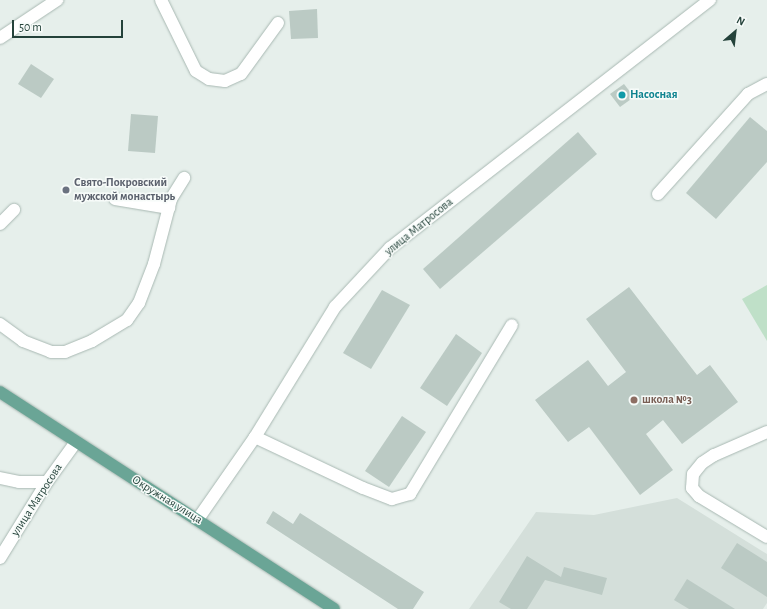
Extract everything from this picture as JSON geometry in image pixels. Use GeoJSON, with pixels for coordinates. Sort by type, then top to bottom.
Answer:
{"type":"FeatureCollection","features":[{"type":"Feature","properties":{"kind":"main road","name":"Окружная улица"},"geometry":{"type":"LineString","coordinates":[[0,392],[198,519],[334,609]]}},
{"type":"Feature","properties":{"kind":"street"},"geometry":{"type":"LineString","coordinates":[[0,38],[57,0]]}},
{"type":"Feature","properties":{"kind":"street"},"geometry":{"type":"LineString","coordinates":[[161,0],[196,71],[209,79],[225,81],[240,74],[278,23]]}},
{"type":"Feature","properties":{"kind":"street","name":"улица Матросова"},"geometry":{"type":"LineString","coordinates":[[198,519],[255,437],[335,307],[390,248],[710,0]]}},
{"type":"Feature","properties":{"kind":"street"},"geometry":{"type":"LineString","coordinates":[[658,194],[748,94],[767,84]]}},
{"type":"Feature","properties":{"kind":"street"},"geometry":{"type":"LineString","coordinates":[[0,324],[23,341],[50,352],[65,352],[92,340],[127,320],[139,304],[154,264],[171,199],[184,178]]}},
{"type":"Feature","properties":{"kind":"street"},"geometry":{"type":"LineString","coordinates":[[115,199],[169,208]]}},
{"type":"Feature","properties":{"kind":"street"},"geometry":{"type":"LineString","coordinates":[[0,224],[14,210]]}},
{"type":"Feature","properties":{"kind":"street"},"geometry":{"type":"LineString","coordinates":[[255,437],[363,488],[392,499],[410,494],[512,324]]}},
{"type":"Feature","properties":{"kind":"street"},"geometry":{"type":"LineString","coordinates":[[767,432],[714,455],[702,463],[693,474],[692,488],[699,496],[767,537]]}},
{"type":"Feature","properties":{"kind":"street","name":"улица Матросова"},"geometry":{"type":"LineString","coordinates":[[0,558],[47,482],[76,442]]}},
{"type":"Feature","properties":{"kind":"street"},"geometry":{"type":"LineString","coordinates":[[0,478],[19,482],[47,482]]}},
{"type":"Feature","properties":{"kind":"shaded area"},"geometry":{"type":"Polygon","coordinates":[[[677,498],[767,554],[767,603],[763,609],[469,609],[536,512],[594,515],[677,498]]]}},
{"type":"Feature","properties":{"kind":"green space"},"geometry":{"type":"Polygon","coordinates":[[[767,285],[767,341],[742,299],[767,285]]]}},
{"type":"Feature","properties":{"kind":"building"},"geometry":{"type":"Polygon","coordinates":[[[317,9],[318,38],[291,39],[289,11],[317,9]]]}},
{"type":"Feature","properties":{"kind":"building"},"geometry":{"type":"Polygon","coordinates":[[[31,64],[54,79],[41,98],[18,84],[31,64]]]}},
{"type":"Feature","properties":{"kind":"building","name":"Насосная"},"geometry":{"type":"Polygon","coordinates":[[[624,84],[634,97],[620,107],[610,94],[624,84]]]}},
{"type":"Feature","properties":{"kind":"building"},"geometry":{"type":"Polygon","coordinates":[[[131,114],[158,116],[155,153],[128,151],[131,114]]]}},
{"type":"Feature","properties":{"kind":"building"},"geometry":{"type":"Polygon","coordinates":[[[750,117],[767,131],[767,162],[716,219],[686,193],[750,117]]]}},
{"type":"Feature","properties":{"kind":"building"},"geometry":{"type":"Polygon","coordinates":[[[578,132],[597,154],[440,289],[423,269],[578,132]]]}},
{"type":"Feature","properties":{"kind":"building"},"geometry":{"type":"Polygon","coordinates":[[[629,287],[697,375],[710,365],[738,402],[682,444],[663,420],[646,434],[673,470],[640,495],[589,427],[568,442],[535,400],[588,360],[608,386],[626,372],[586,319],[629,287]]]}},
{"type":"Feature","properties":{"kind":"building"},"geometry":{"type":"Polygon","coordinates":[[[382,290],[410,305],[371,369],[343,353],[382,290]]]}},
{"type":"Feature","properties":{"kind":"building"},"geometry":{"type":"Polygon","coordinates":[[[456,334],[482,353],[447,406],[420,388],[456,334]]]}},
{"type":"Feature","properties":{"kind":"building"},"geometry":{"type":"Polygon","coordinates":[[[402,416],[426,432],[389,487],[365,471],[402,416]]]}},
{"type":"Feature","properties":{"kind":"building"},"geometry":{"type":"Polygon","coordinates":[[[273,511],[293,524],[300,513],[424,592],[413,609],[398,609],[266,523],[273,511]]]}},
{"type":"Feature","properties":{"kind":"building"},"geometry":{"type":"Polygon","coordinates":[[[737,543],[767,562],[767,597],[721,568],[737,543]]]}},
{"type":"Feature","properties":{"kind":"building"},"geometry":{"type":"Polygon","coordinates":[[[527,556],[561,577],[564,567],[607,578],[602,595],[545,580],[527,609],[511,609],[499,602],[527,556]]]}},
{"type":"Feature","properties":{"kind":"building"},"geometry":{"type":"Polygon","coordinates":[[[687,579],[735,609],[689,609],[674,600],[687,579]]]}},
{"type":"Feature","properties":{"kind":"place","name":"Насосная"},"geometry":{"type":"Point","coordinates":[622,95]}},
{"type":"Feature","properties":{"kind":"place","name":"Свято-Покровский мужской монастырь"},"geometry":{"type":"Point","coordinates":[66,190]}},
{"type":"Feature","properties":{"kind":"place","name":"школа №3"},"geometry":{"type":"Point","coordinates":[634,400]}}]}
